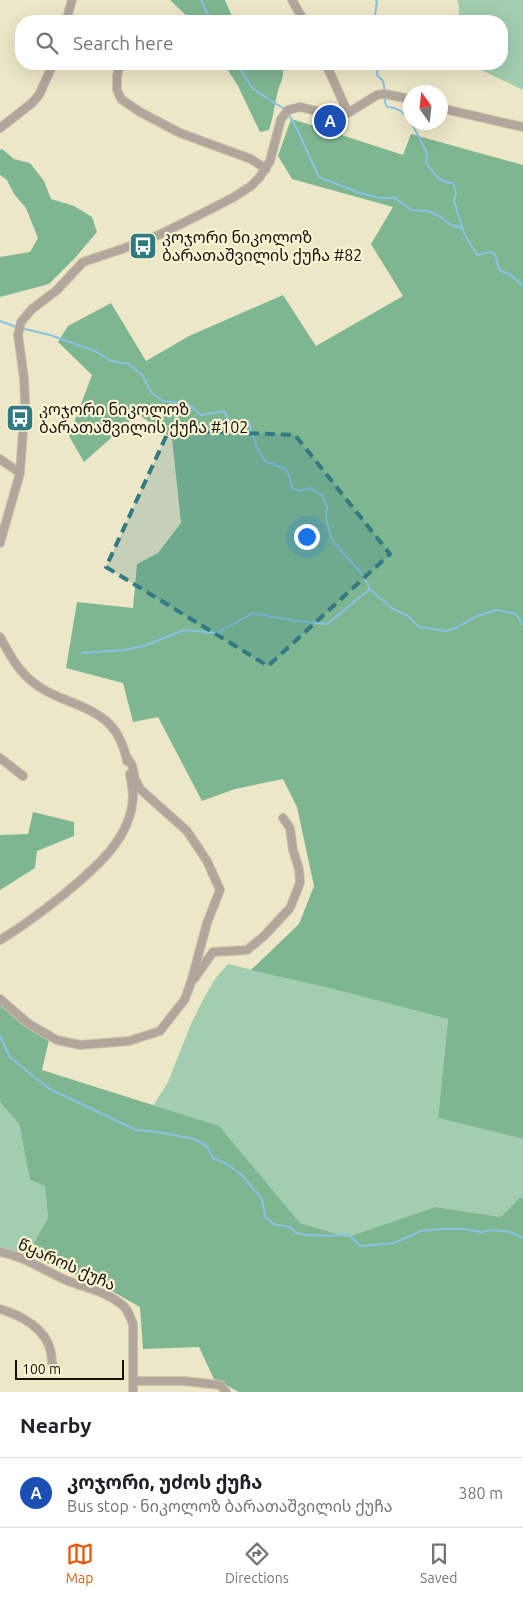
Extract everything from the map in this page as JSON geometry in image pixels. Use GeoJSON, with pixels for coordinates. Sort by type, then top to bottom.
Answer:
{"type":"FeatureCollection","features":[{"type":"Feature","properties":{"kind":"street"},"geometry":{"type":"LineString","coordinates":[[68,15],[72,0]]}},
{"type":"Feature","properties":{"kind":"street"},"geometry":{"type":"LineString","coordinates":[[292,0],[301,15]]}},
{"type":"Feature","properties":{"kind":"street"},"geometry":{"type":"LineString","coordinates":[[0,128],[32,103],[39,95],[50,70]]}},
{"type":"Feature","properties":{"kind":"street"},"geometry":{"type":"LineString","coordinates":[[118,70],[117,90],[120,99],[140,112],[180,132],[251,159],[266,169]]}},
{"type":"Feature","properties":{"kind":"street"},"geometry":{"type":"LineString","coordinates":[[329,70],[348,113]]}},
{"type":"Feature","properties":{"kind":"street"},"geometry":{"type":"LineString","coordinates":[[0,543],[20,473],[24,431],[24,378],[18,335],[21,322],[32,310],[57,290],[83,262],[161,234],[212,209],[251,186],[266,169],[270,161],[284,113],[293,108],[300,107],[336,114],[348,113],[377,95],[385,94],[403,97]]}},
{"type":"Feature","properties":{"kind":"street"},"geometry":{"type":"LineString","coordinates":[[448,110],[523,127]]}},
{"type":"Feature","properties":{"kind":"street"},"geometry":{"type":"LineString","coordinates":[[0,459],[20,473]]}},
{"type":"Feature","properties":{"kind":"street"},"geometry":{"type":"LineString","coordinates":[[0,637],[17,667],[36,684],[49,692],[91,710],[113,726],[132,765],[135,779],[140,789],[187,831],[207,861],[220,890],[206,923],[185,999],[160,1031],[128,1041],[80,1045],[57,1040],[29,1024],[0,999]]}},
{"type":"Feature","properties":{"kind":"street"},"geometry":{"type":"LineString","coordinates":[[0,940],[26,923],[77,883],[98,865],[118,841],[130,814],[133,797],[126,756]]}},
{"type":"Feature","properties":{"kind":"street"},"geometry":{"type":"LineString","coordinates":[[0,758],[23,776]]}},
{"type":"Feature","properties":{"kind":"street"},"geometry":{"type":"LineString","coordinates":[[191,982],[213,952],[247,950],[264,936],[290,908],[300,883],[299,869],[293,850],[290,828],[283,818]]}},
{"type":"Feature","properties":{"kind":"street","name":"წყაროს ქუჩა"},"geometry":{"type":"LineString","coordinates":[[0,1252],[25,1258],[44,1270],[99,1290],[122,1304],[130,1314],[133,1324],[133,1392]]}},
{"type":"Feature","properties":{"kind":"street"},"geometry":{"type":"LineString","coordinates":[[0,1309],[14,1313],[27,1320],[43,1335],[51,1351],[53,1368]]}},
{"type":"Feature","properties":{"kind":"street"},"geometry":{"type":"LineString","coordinates":[[133,1381],[183,1381],[220,1385],[226,1392]]}},
{"type":"Feature","properties":{"kind":"highlighted area"},"geometry":{"type":"Polygon","coordinates":[[[169,430],[295,435],[390,554],[268,666],[106,567],[169,430]]]}},
{"type":"Feature","properties":{"kind":"green space"},"geometry":{"type":"Polygon","coordinates":[[[170,0],[225,0],[231,15],[186,15],[170,0]]]}},
{"type":"Feature","properties":{"kind":"green space"},"geometry":{"type":"Polygon","coordinates":[[[457,0],[523,0],[523,90],[481,70],[508,70],[508,15],[459,15],[457,0]]]}},
{"type":"Feature","properties":{"kind":"green space"},"geometry":{"type":"Polygon","coordinates":[[[228,70],[283,70],[269,130],[260,132],[238,86],[228,70]]]}},
{"type":"Feature","properties":{"kind":"green space"},"geometry":{"type":"Polygon","coordinates":[[[291,119],[403,155],[411,134],[523,165],[523,1139],[438,1118],[448,1019],[251,970],[299,924],[314,886],[297,807],[283,779],[235,789],[202,801],[158,717],[133,722],[123,683],[66,668],[77,602],[133,608],[137,564],[158,553],[181,523],[172,438],[138,414],[84,462],[69,436],[92,375],[58,342],[68,326],[111,303],[146,361],[189,336],[283,295],[316,346],[403,296],[371,244],[393,207],[292,179],[278,156],[291,119]]]}},
{"type":"Feature","properties":{"kind":"green space"},"geometry":{"type":"Polygon","coordinates":[[[2,149],[14,159],[30,163],[44,181],[51,199],[74,206],[92,217],[97,232],[49,284],[0,297],[0,257],[30,252],[38,238],[26,208],[14,194],[7,180],[0,175],[0,150],[2,149]]]}},
{"type":"Feature","properties":{"kind":"green space"},"geometry":{"type":"Polygon","coordinates":[[[33,812],[74,822],[74,836],[37,851],[35,868],[0,890],[0,835],[28,834],[33,812]]]}},
{"type":"Feature","properties":{"kind":"green space"},"geometry":{"type":"Polygon","coordinates":[[[228,964],[448,1019],[438,1118],[523,1139],[523,1198],[520,1197],[501,1217],[435,1207],[347,1237],[300,1223],[268,1186],[153,1106],[168,1082],[191,1024],[205,996],[215,979],[228,964]]]}},
{"type":"Feature","properties":{"kind":"green space"},"geometry":{"type":"Polygon","coordinates":[[[0,1003],[19,1021],[49,1040],[42,1070],[219,1126],[300,1223],[347,1237],[435,1207],[501,1217],[520,1197],[523,1198],[523,1392],[239,1392],[214,1379],[199,1347],[143,1349],[140,1307],[101,1285],[27,1255],[48,1218],[45,1186],[30,1180],[19,1124],[0,1102],[0,1003]]]}},
{"type":"Feature","properties":{"kind":"green space"},"geometry":{"type":"Polygon","coordinates":[[[0,1102],[19,1124],[30,1180],[45,1186],[48,1218],[27,1255],[0,1248],[0,1102]]]}},
{"type":"Feature","properties":{"kind":"waterway"},"geometry":{"type":"LineString","coordinates":[[201,0],[208,15]]}},
{"type":"Feature","properties":{"kind":"waterway"},"geometry":{"type":"LineString","coordinates":[[375,15],[376,0]]}},
{"type":"Feature","properties":{"kind":"waterway"},"geometry":{"type":"LineString","coordinates":[[241,70],[253,89],[284,109]]}},
{"type":"Feature","properties":{"kind":"waterway"},"geometry":{"type":"LineString","coordinates":[[377,70],[377,75],[383,81],[385,91]]}},
{"type":"Feature","properties":{"kind":"waterway"},"geometry":{"type":"LineString","coordinates":[[385,96],[387,107],[394,108],[403,114]]}},
{"type":"Feature","properties":{"kind":"waterway"},"geometry":{"type":"LineString","coordinates":[[289,115],[319,177],[357,192],[380,198],[395,198],[411,210],[428,211],[441,217],[451,225],[462,228]]}},
{"type":"Feature","properties":{"kind":"waterway"},"geometry":{"type":"LineString","coordinates":[[415,130],[427,153],[426,163],[440,179],[453,183],[456,193],[454,201],[464,233],[477,255],[490,252],[495,254],[499,270],[511,275],[523,286]]}},
{"type":"Feature","properties":{"kind":"waterway"},"geometry":{"type":"LineString","coordinates":[[0,321],[16,327]]}},
{"type":"Feature","properties":{"kind":"waterway"},"geometry":{"type":"LineString","coordinates":[[21,328],[50,335],[95,351],[111,361],[129,364],[142,375],[152,393],[163,401],[188,404],[201,415],[224,411],[229,421],[235,423],[248,421],[257,448],[265,461],[287,470],[292,488],[299,491],[310,488],[322,495],[327,507],[326,519],[332,540],[362,574],[370,589],[393,609],[407,615],[419,627],[446,631],[458,627],[477,616],[497,610],[516,614],[523,625]]}},
{"type":"Feature","properties":{"kind":"waterway"},"geometry":{"type":"LineString","coordinates":[[82,653],[124,650],[147,645],[184,630],[217,633],[253,613],[295,621],[327,624],[370,589]]}},
{"type":"Feature","properties":{"kind":"waterway"},"geometry":{"type":"LineString","coordinates":[[0,1036],[10,1057],[48,1088],[136,1130],[194,1139],[207,1146],[213,1158],[225,1163],[241,1174],[262,1199],[265,1216],[273,1224],[290,1227],[296,1233],[332,1236],[348,1234],[360,1246],[394,1243],[421,1231],[441,1229],[463,1229],[482,1232],[493,1230],[510,1232],[523,1238]]}},
{"type":"Feature","properties":{"kind":"place","name":"კოჯორი, უძოს ქუჩა"},"geometry":{"type":"Point","coordinates":[330,121]}},
{"type":"Feature","properties":{"kind":"place","name":"კოჯორი ნიკოლოზ ბარათაშვილის ქუჩა #82"},"geometry":{"type":"Point","coordinates":[143,246]}},
{"type":"Feature","properties":{"kind":"place","name":"კოჯორი ნიკოლოზ ბარათაშვილის ქუჩა #102"},"geometry":{"type":"Point","coordinates":[20,418]}}]}
